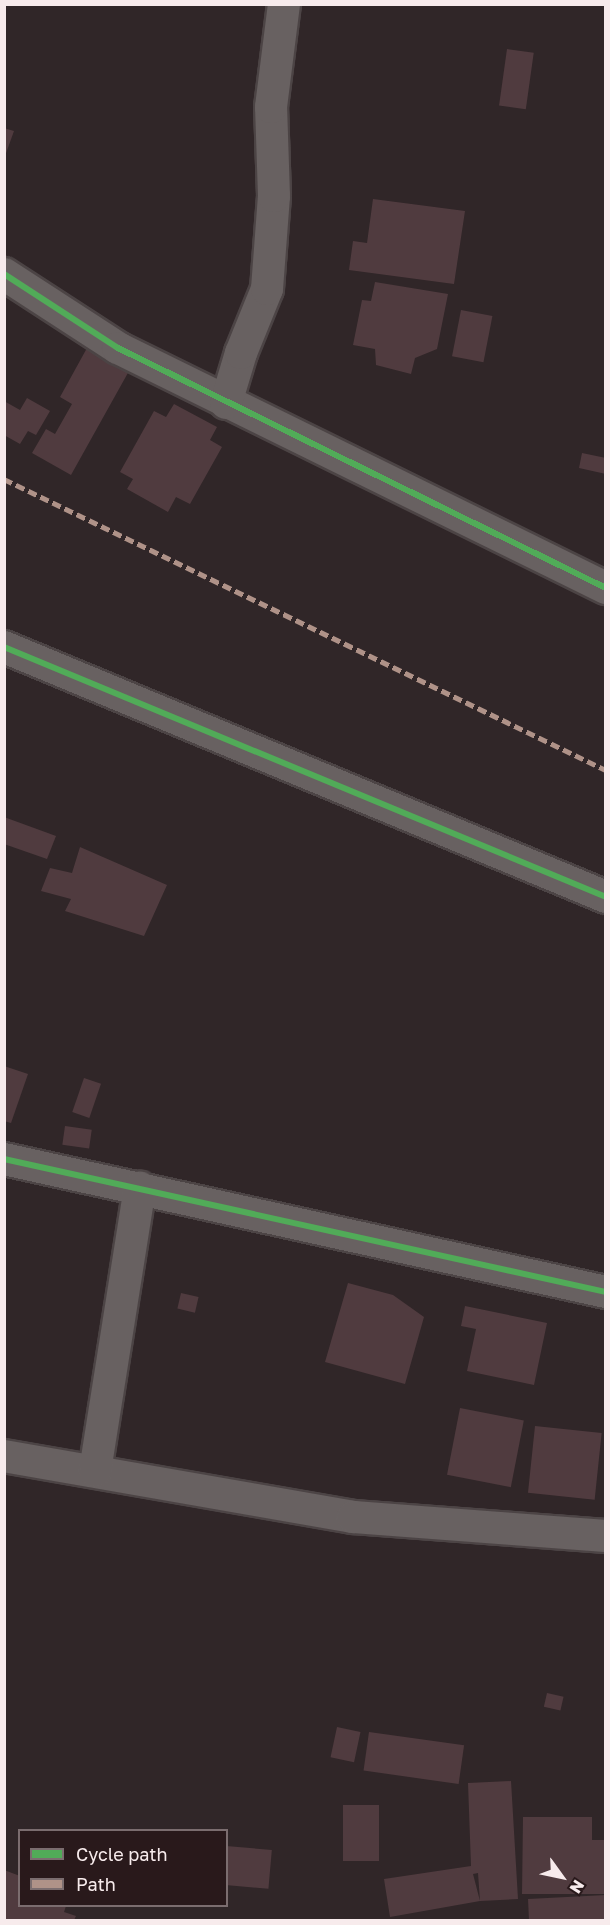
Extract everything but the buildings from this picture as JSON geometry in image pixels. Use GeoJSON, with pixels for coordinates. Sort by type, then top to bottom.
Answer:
{"type":"FeatureCollection","features":[{"type":"Feature","properties":{"kind":"street"},"geometry":{"type":"LineString","coordinates":[[226,403],[240,353],[267,289],[274,196],[271,107],[284,4]]}},
{"type":"Feature","properties":{"kind":"street"},"geometry":{"type":"LineString","coordinates":[[4,274],[118,348],[606,588]]}},
{"type":"Feature","properties":{"kind":"street"},"geometry":{"type":"LineString","coordinates":[[4,646],[606,897]]}},
{"type":"Feature","properties":{"kind":"street"},"geometry":{"type":"LineString","coordinates":[[4,1159],[606,1292]]}},
{"type":"Feature","properties":{"kind":"street"},"geometry":{"type":"LineString","coordinates":[[95,1471],[140,1188]]}},
{"type":"Feature","properties":{"kind":"street"},"geometry":{"type":"LineString","coordinates":[[4,1456],[353,1517],[606,1536]]}},
{"type":"Feature","properties":{"kind":"marked path"},"geometry":{"type":"LineString","coordinates":[[4,479],[606,770]]}},
{"type":"Feature","properties":{"kind":"cycle path"},"geometry":{"type":"LineString","coordinates":[[4,274],[118,348],[606,588]]}},
{"type":"Feature","properties":{"kind":"cycle path"},"geometry":{"type":"LineString","coordinates":[[4,647],[606,897]]}},
{"type":"Feature","properties":{"kind":"cycle path"},"geometry":{"type":"LineString","coordinates":[[4,1159],[606,1292]]}}]}
